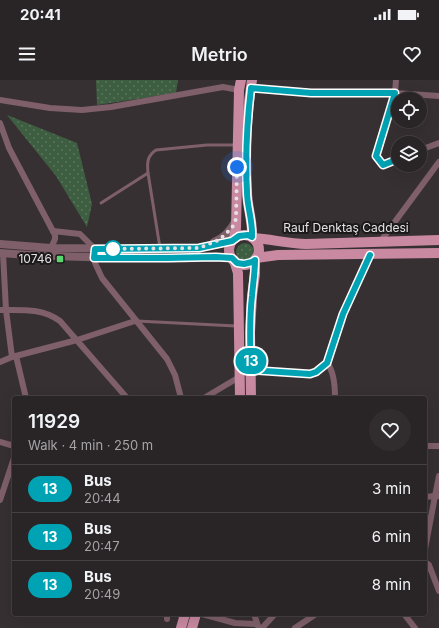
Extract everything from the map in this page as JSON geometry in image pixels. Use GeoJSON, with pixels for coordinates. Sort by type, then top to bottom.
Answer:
{"type":"FeatureCollection","features":[{"type":"Feature","properties":{"kind":"main road"},"geometry":{"type":"LineString","coordinates":[[251,84],[247,122],[246,193],[253,227],[253,238],[259,248],[255,259],[250,332],[251,396]]}},
{"type":"Feature","properties":{"kind":"main road"},"geometry":{"type":"LineString","coordinates":[[240,85],[236,228],[229,249],[238,274],[241,376],[240,396]]}},
{"type":"Feature","properties":{"kind":"main road"},"geometry":{"type":"LineString","coordinates":[[233,240],[244,235],[253,238]]}},
{"type":"Feature","properties":{"kind":"main road","name":"Rauf Denktaş Caddesi"},"geometry":{"type":"LineString","coordinates":[[253,238],[267,239],[289,244],[439,240]]}},
{"type":"Feature","properties":{"kind":"main road"},"geometry":{"type":"LineString","coordinates":[[233,259],[244,264],[252,262],[255,259],[278,255],[439,253]]}},
{"type":"Feature","properties":{"kind":"main road"},"geometry":{"type":"LineString","coordinates":[[181,628],[184,616]]}},
{"type":"Feature","properties":{"kind":"main road"},"geometry":{"type":"LineString","coordinates":[[192,628],[195,616]]}},
{"type":"Feature","properties":{"kind":"street"},"geometry":{"type":"LineString","coordinates":[[223,80],[223,87]]}},
{"type":"Feature","properties":{"kind":"street"},"geometry":{"type":"LineString","coordinates":[[395,92],[396,80]]}},
{"type":"Feature","properties":{"kind":"street"},"geometry":{"type":"LineString","coordinates":[[251,84],[311,93],[391,93]]}},
{"type":"Feature","properties":{"kind":"street"},"geometry":{"type":"LineString","coordinates":[[0,100],[50,108],[82,110],[240,85]]}},
{"type":"Feature","properties":{"kind":"street"},"geometry":{"type":"LineString","coordinates":[[427,95],[439,96]]}},
{"type":"Feature","properties":{"kind":"street"},"geometry":{"type":"LineString","coordinates":[[391,106],[376,156],[383,165],[391,162]]}},
{"type":"Feature","properties":{"kind":"street"},"geometry":{"type":"LineString","coordinates":[[0,123],[10,148],[53,231],[55,239],[51,248]]}},
{"type":"Feature","properties":{"kind":"street"},"geometry":{"type":"LineString","coordinates":[[427,147],[439,143]]}},
{"type":"Feature","properties":{"kind":"street"},"geometry":{"type":"LineString","coordinates":[[380,242],[439,162]]}},
{"type":"Feature","properties":{"kind":"street"},"geometry":{"type":"LineString","coordinates":[[199,248],[219,240],[232,228],[236,219]]}},
{"type":"Feature","properties":{"kind":"street"},"geometry":{"type":"LineString","coordinates":[[53,231],[80,234],[95,249]]}},
{"type":"Feature","properties":{"kind":"street"},"geometry":{"type":"LineString","coordinates":[[0,244],[51,248],[161,249],[199,248],[233,240]]}},
{"type":"Feature","properties":{"kind":"street"},"geometry":{"type":"LineString","coordinates":[[95,249],[95,263],[102,278],[167,359],[175,375],[180,396]]}},
{"type":"Feature","properties":{"kind":"street"},"geometry":{"type":"LineString","coordinates":[[25,396],[14,357],[3,310],[1,253],[94,258],[216,257],[233,259]]}},
{"type":"Feature","properties":{"kind":"street"},"geometry":{"type":"LineString","coordinates":[[251,370],[310,374],[316,372],[327,363],[343,314],[370,255]]}},
{"type":"Feature","properties":{"kind":"street"},"geometry":{"type":"LineString","coordinates":[[3,310],[33,310],[47,313],[60,321],[125,396]]}},
{"type":"Feature","properties":{"kind":"street"},"geometry":{"type":"LineString","coordinates":[[0,362],[77,340],[135,321]]}},
{"type":"Feature","properties":{"kind":"street"},"geometry":{"type":"LineString","coordinates":[[327,363],[330,367],[335,396]]}},
{"type":"Feature","properties":{"kind":"street"},"geometry":{"type":"LineString","coordinates":[[207,396],[241,376]]}},
{"type":"Feature","properties":{"kind":"street"},"geometry":{"type":"LineString","coordinates":[[0,442],[12,445]]}},
{"type":"Feature","properties":{"kind":"street"},"geometry":{"type":"LineString","coordinates":[[427,446],[439,446]]}},
{"type":"Feature","properties":{"kind":"street"},"geometry":{"type":"LineString","coordinates":[[0,500],[12,464]]}},
{"type":"Feature","properties":{"kind":"street"},"geometry":{"type":"LineString","coordinates":[[427,540],[437,496],[439,476]]}},
{"type":"Feature","properties":{"kind":"street"},"geometry":{"type":"LineString","coordinates":[[427,497],[437,496]]}},
{"type":"Feature","properties":{"kind":"street"},"geometry":{"type":"LineString","coordinates":[[427,564],[437,579],[439,591]]}},
{"type":"Feature","properties":{"kind":"street"},"geometry":{"type":"LineString","coordinates":[[210,616],[259,627],[273,616]]}},
{"type":"Feature","properties":{"kind":"street"},"geometry":{"type":"LineString","coordinates":[[255,616],[259,627]]}},
{"type":"Feature","properties":{"kind":"street"},"geometry":{"type":"LineString","coordinates":[[295,628],[313,616]]}},
{"type":"Feature","properties":{"kind":"street"},"geometry":{"type":"LineString","coordinates":[[406,616],[415,628]]}},
{"type":"Feature","properties":{"kind":"lane"},"geometry":{"type":"LineString","coordinates":[[161,249],[148,173],[148,159],[152,152],[156,150],[207,145],[238,145]]}},
{"type":"Feature","properties":{"kind":"lane"},"geometry":{"type":"LineString","coordinates":[[101,203],[148,173]]}},
{"type":"Feature","properties":{"kind":"lane"},"geometry":{"type":"LineString","coordinates":[[135,321],[236,326]]}},
{"type":"Feature","properties":{"kind":"green space"},"geometry":{"type":"Polygon","coordinates":[[[96,80],[178,80],[176,93],[97,105],[96,80]]]}},
{"type":"Feature","properties":{"kind":"green space"},"geometry":{"type":"Polygon","coordinates":[[[7,115],[77,143],[92,204],[87,227],[56,176],[7,115]]]}},
{"type":"Feature","properties":{"kind":"green space"},"geometry":{"type":"Polygon","coordinates":[[[245,243],[251,246],[254,252],[251,258],[245,261],[239,258],[236,252],[239,246],[245,243]]]}},
{"type":"Feature","properties":{"kind":"bus line","name":"13"},"geometry":{"type":"LineString","coordinates":[[370,255],[343,314],[327,363],[316,372],[305,375],[251,370],[250,332],[255,260],[248,264],[241,264],[237,263],[232,258],[216,257],[94,258],[95,249],[199,248],[232,241],[239,236],[248,235],[252,237],[253,227],[246,193],[247,122],[251,88],[311,93],[395,93],[376,156],[383,165],[391,162]]}},
{"type":"Feature","properties":{"kind":"place","name":"10746"},"geometry":{"type":"Point","coordinates":[60,259]}},
{"type":"Feature","properties":{"kind":"route"},"geometry":{"type":"LineString","coordinates":[[113,249],[108,249],[199,248],[219,240],[232,228],[236,219],[237,167]]}}]}
